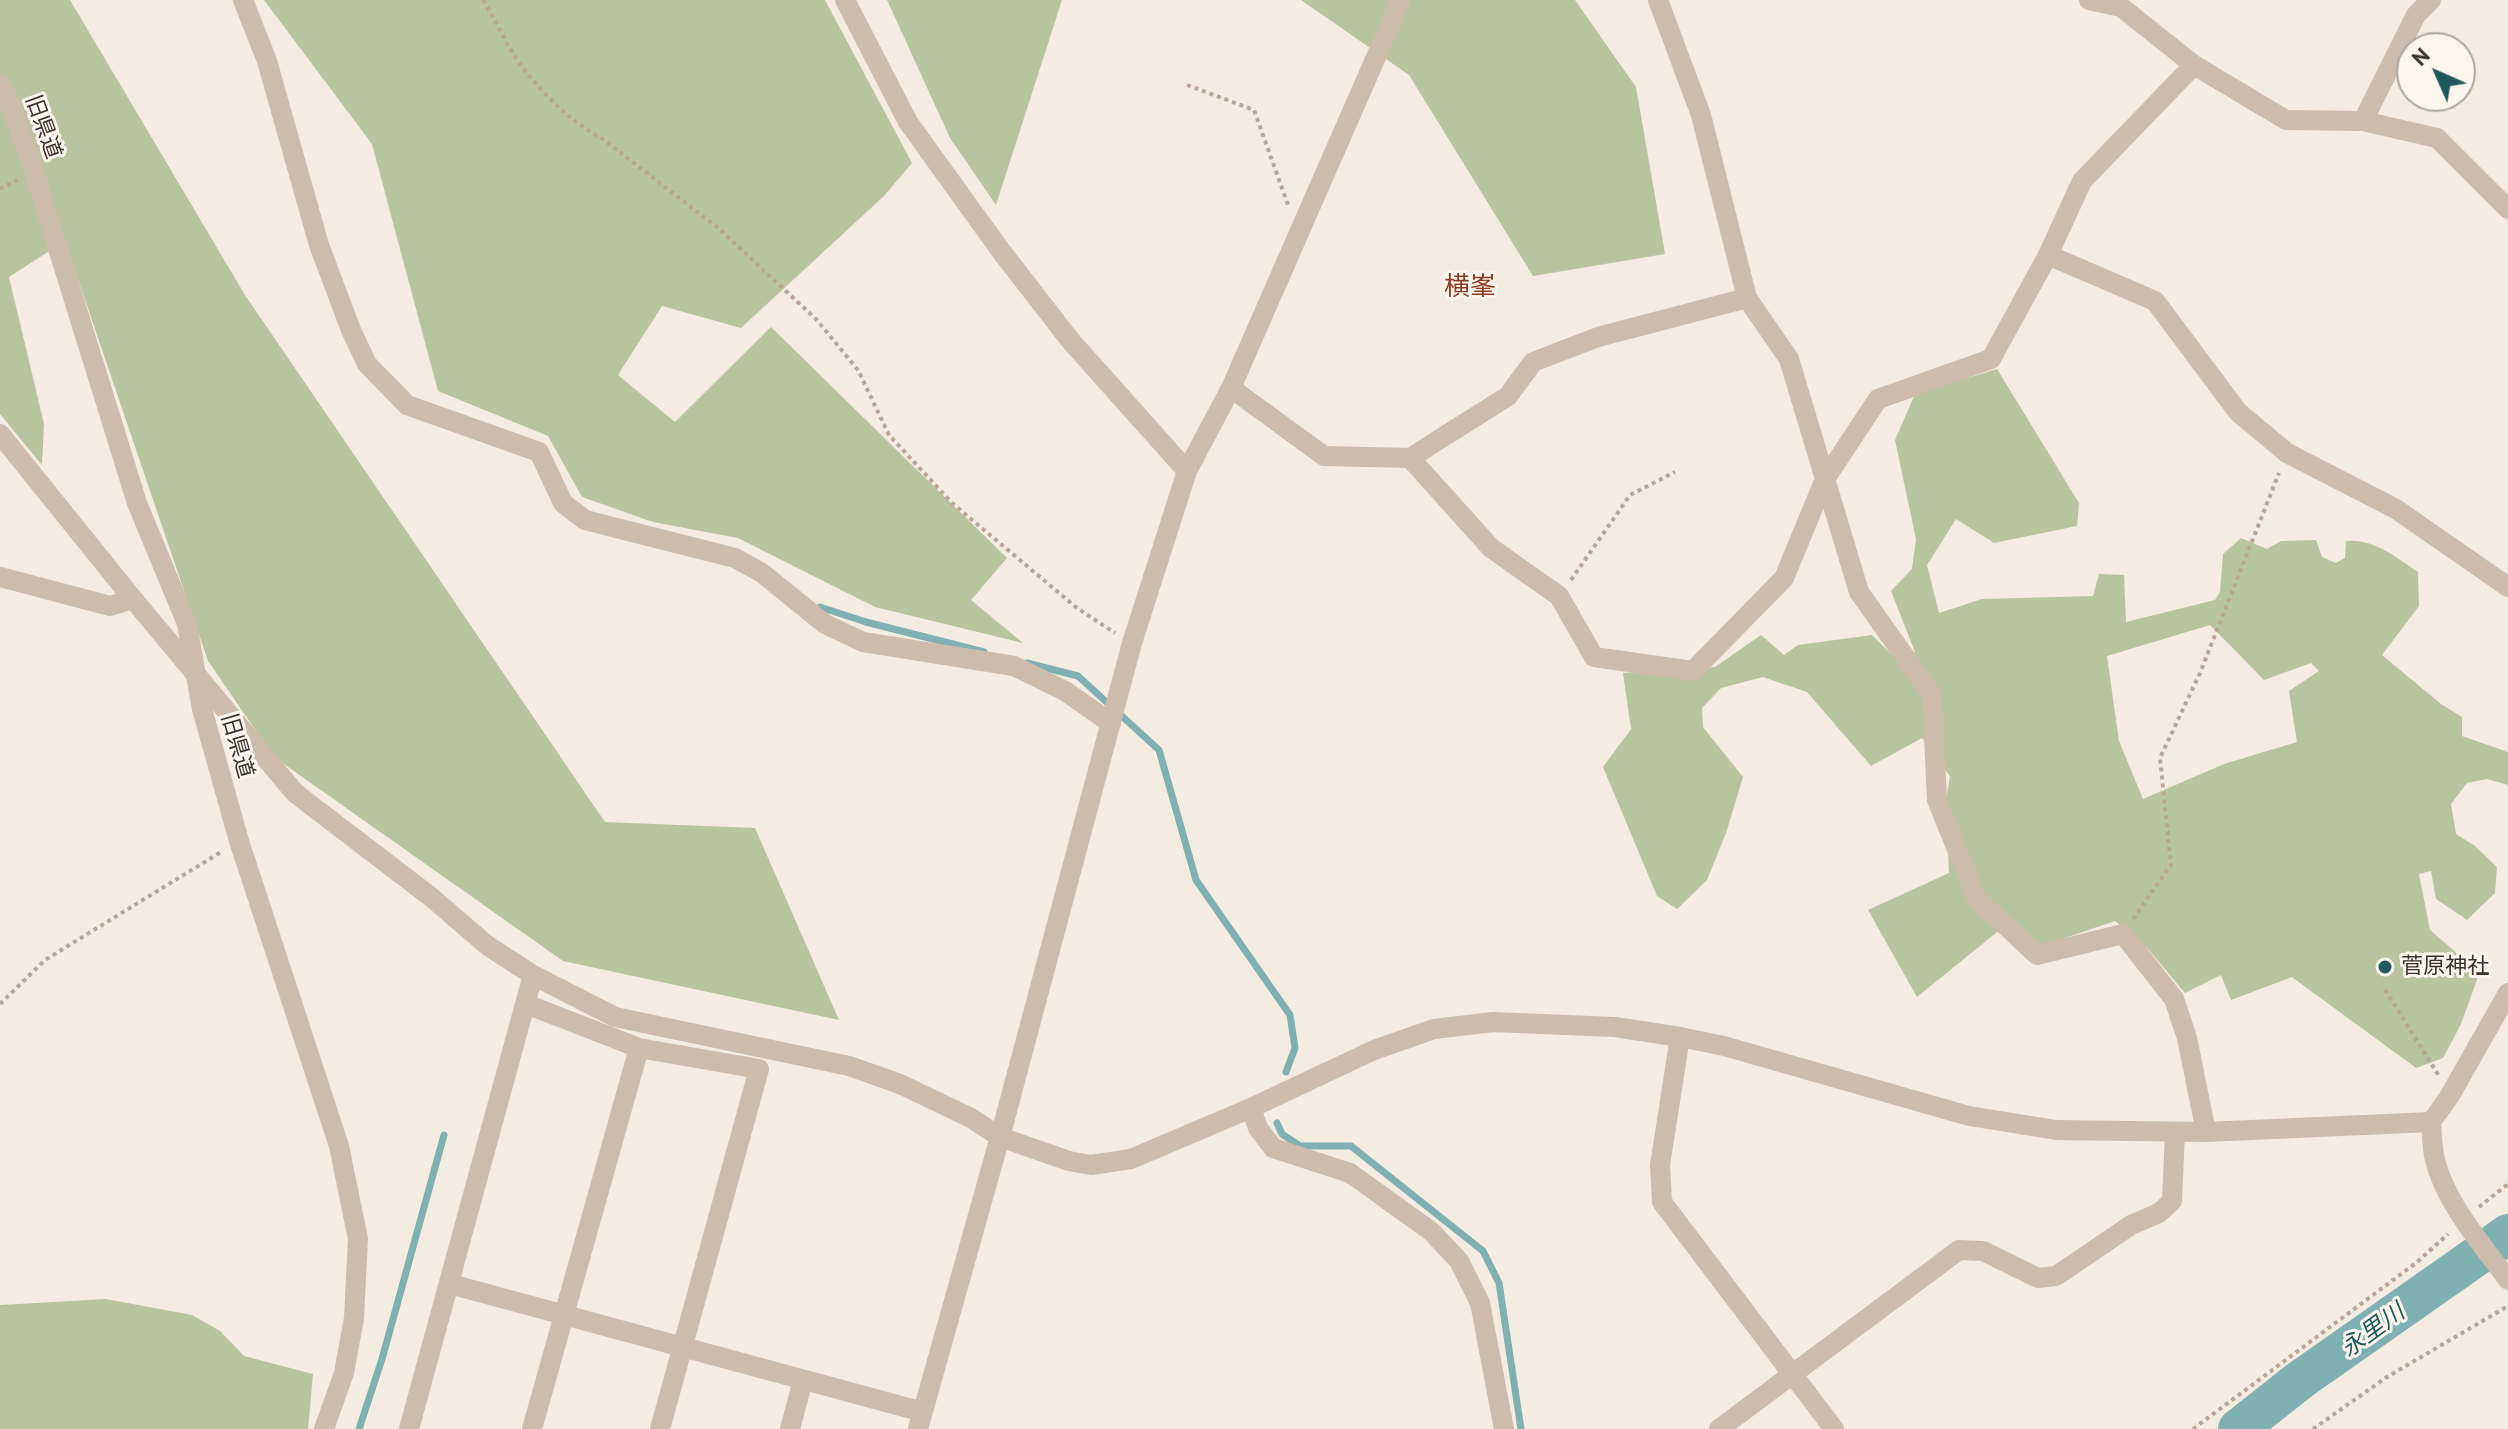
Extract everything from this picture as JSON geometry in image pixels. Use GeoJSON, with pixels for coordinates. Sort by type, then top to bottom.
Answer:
{"type":"FeatureCollection","features":[{"type":"Feature","properties":{"kind":"street"},"geometry":{"type":"LineString","coordinates":[[243,0],[267,61],[319,245],[351,330],[367,364],[407,405],[539,452],[563,503],[585,520],[735,558],[762,573],[825,624],[863,642],[1014,666],[1114,712]]}},
{"type":"Feature","properties":{"kind":"street"},"geometry":{"type":"LineString","coordinates":[[845,0],[908,122],[992,238],[1070,340],[1187,471]]}},
{"type":"Feature","properties":{"kind":"street"},"geometry":{"type":"LineString","coordinates":[[450,1284],[803,1380],[921,1421],[1132,643],[1187,471],[1231,388],[1401,0]]}},
{"type":"Feature","properties":{"kind":"street"},"geometry":{"type":"LineString","coordinates":[[1658,0],[1701,115],[1747,298],[1789,359],[1859,592],[1932,695],[1937,800],[1977,899],[2037,955],[2123,934],[2174,999],[2187,1038],[2206,1132]]}},
{"type":"Feature","properties":{"kind":"street"},"geometry":{"type":"LineString","coordinates":[[2089,0],[2121,7],[2194,65],[2286,120],[2363,121],[2437,138],[2508,209]]}},
{"type":"Feature","properties":{"kind":"street"},"geometry":{"type":"LineString","coordinates":[[2363,121],[2416,15],[2431,0]]}},
{"type":"Feature","properties":{"kind":"street"},"geometry":{"type":"LineString","coordinates":[[1410,458],[1491,548],[1559,596],[1594,657],[1693,671],[1784,578],[1825,479],[1878,399],[1991,359],[2048,255],[2082,181],[2194,65]]}},
{"type":"Feature","properties":{"kind":"street","name":"旧県道"},"geometry":{"type":"LineString","coordinates":[[0,85],[8,98],[34,171],[137,503],[187,624],[202,709],[239,841],[339,1146],[358,1239],[354,1318],[344,1373],[324,1429]]}},
{"type":"Feature","properties":{"kind":"street"},"geometry":{"type":"LineString","coordinates":[[2048,255],[2155,301],[2238,412],[2287,453],[2396,509],[2508,587]]}},
{"type":"Feature","properties":{"kind":"street"},"geometry":{"type":"LineString","coordinates":[[1231,388],[1324,456],[1410,458],[1508,396],[1533,362],[1598,337],[1747,298]]}},
{"type":"Feature","properties":{"kind":"street"},"geometry":{"type":"LineString","coordinates":[[0,434],[295,793],[431,897],[488,946],[533,975],[615,1017],[862,1071],[929,1097],[1000,1137],[1069,1161],[1091,1165],[1131,1159],[1251,1108],[1374,1050],[1434,1029],[1493,1022],[1615,1027],[1680,1037],[1724,1046],[1969,1116],[2056,1130],[2206,1132],[2431,1122]]}},
{"type":"Feature","properties":{"kind":"street"},"geometry":{"type":"LineString","coordinates":[[0,577],[110,606],[133,599]]}},
{"type":"Feature","properties":{"kind":"street"},"geometry":{"type":"LineString","coordinates":[[409,1429],[533,975]]}},
{"type":"Feature","properties":{"kind":"street"},"geometry":{"type":"LineString","coordinates":[[2508,993],[2449,1097],[2431,1122],[2434,1159],[2443,1184],[2508,1280]]}},
{"type":"Feature","properties":{"kind":"street"},"geometry":{"type":"LineString","coordinates":[[526,1004],[639,1048],[759,1069],[660,1429]]}},
{"type":"Feature","properties":{"kind":"street"},"geometry":{"type":"LineString","coordinates":[[1680,1037],[1660,1165],[1662,1202],[1834,1429]]}},
{"type":"Feature","properties":{"kind":"street"},"geometry":{"type":"LineString","coordinates":[[532,1429],[639,1048]]}},
{"type":"Feature","properties":{"kind":"street"},"geometry":{"type":"LineString","coordinates":[[1251,1108],[1258,1128],[1273,1148],[1350,1173],[1432,1232],[1459,1261],[1480,1303],[1504,1429]]}},
{"type":"Feature","properties":{"kind":"street"},"geometry":{"type":"LineString","coordinates":[[1719,1429],[1959,1250],[1983,1251],[2038,1278],[2056,1276],[2131,1225],[2159,1213],[2172,1201],[2175,1132]]}},
{"type":"Feature","properties":{"kind":"street"},"geometry":{"type":"LineString","coordinates":[[790,1429],[803,1380]]}},
{"type":"Feature","properties":{"kind":"path"},"geometry":{"type":"LineString","coordinates":[[483,0],[514,55],[539,87],[588,131],[717,227],[816,319],[858,370],[889,435],[952,503],[1077,608],[1132,643]]}},
{"type":"Feature","properties":{"kind":"path"},"geometry":{"type":"LineString","coordinates":[[1187,85],[1254,110],[1298,234]]}},
{"type":"Feature","properties":{"kind":"path"},"geometry":{"type":"LineString","coordinates":[[2123,934],[2171,865],[2160,758],[2200,673],[2287,453]]}},
{"type":"Feature","properties":{"kind":"path"},"geometry":{"type":"LineString","coordinates":[[1559,596],[1630,495],[1675,472]]}},
{"type":"Feature","properties":{"kind":"path"},"geometry":{"type":"LineString","coordinates":[[0,1004],[45,960],[239,841]]}},
{"type":"Feature","properties":{"kind":"path"},"geometry":{"type":"LineString","coordinates":[[2385,990],[2430,1060]]}},
{"type":"Feature","properties":{"kind":"path"},"geometry":{"type":"LineString","coordinates":[[2193,1429],[2468,1224],[2508,1184]]}},
{"type":"Feature","properties":{"kind":"path"},"geometry":{"type":"LineString","coordinates":[[2313,1429],[2387,1377],[2508,1306]]}},
{"type":"Feature","properties":{"kind":"green space"},"geometry":{"type":"Polygon","coordinates":[[[0,0],[70,0],[245,295],[605,822],[755,828],[839,1020],[563,961],[274,757],[208,661],[65,241],[9,277],[44,424],[42,465],[0,414],[0,0]]]}},
{"type":"Feature","properties":{"kind":"green space"},"geometry":{"type":"Polygon","coordinates":[[[264,0],[825,0],[912,163],[884,196],[741,328],[662,306],[618,375],[675,422],[771,327],[1007,558],[971,600],[1023,643],[875,607],[738,538],[653,522],[582,497],[548,436],[438,391],[372,144],[264,0]]]}},
{"type":"Feature","properties":{"kind":"green space"},"geometry":{"type":"Polygon","coordinates":[[[887,0],[1062,0],[996,205],[950,138],[887,0]]]}},
{"type":"Feature","properties":{"kind":"green space"},"geometry":{"type":"Polygon","coordinates":[[[1301,0],[1575,0],[1636,87],[1665,254],[1533,276],[1409,75],[1301,0]]]}},
{"type":"Feature","properties":{"kind":"green space"},"geometry":{"type":"Polygon","coordinates":[[[1997,369],[2079,503],[2077,526],[1994,543],[1956,519],[1927,565],[1939,613],[1982,599],[2093,596],[2099,574],[2124,575],[2126,622],[2215,600],[2220,592],[2223,554],[2241,538],[2267,549],[2281,541],[2316,540],[2322,557],[2336,563],[2345,558],[2346,541],[2366,542],[2418,572],[2419,606],[2382,655],[2441,704],[2462,717],[2462,736],[2508,752],[2508,785],[2487,779],[2467,783],[2451,804],[2456,834],[2475,846],[2497,867],[2495,893],[2467,920],[2436,899],[2431,871],[2419,874],[2430,930],[2459,955],[2478,977],[2461,1024],[2443,1058],[2416,1068],[2292,977],[2231,1000],[2221,975],[2185,993],[2148,949],[2115,921],[2041,946],[2012,920],[1917,997],[1868,910],[1949,873],[1946,800],[1950,776],[1922,738],[1871,766],[1807,692],[1763,677],[1721,688],[1702,708],[1703,727],[1743,777],[1726,833],[1707,880],[1677,909],[1657,896],[1603,767],[1631,729],[1623,673],[1715,667],[1761,635],[1784,655],[1798,645],[1872,635],[1898,661],[1915,652],[1891,591],[1912,569],[1916,539],[1895,440],[1915,394],[1997,369]],[[2210,625],[2107,656],[2119,741],[2143,799],[2224,764],[2297,742],[2289,691],[2319,671],[2311,663],[2264,680],[2210,625]]]}},
{"type":"Feature","properties":{"kind":"green space"},"geometry":{"type":"Polygon","coordinates":[[[106,1299],[192,1315],[220,1331],[244,1356],[313,1374],[308,1429],[0,1429],[0,1305],[106,1299]]]}},
{"type":"Feature","properties":{"kind":"waterway"},"geometry":{"type":"LineString","coordinates":[[820,607],[984,652]]}},
{"type":"Feature","properties":{"kind":"waterway"},"geometry":{"type":"LineString","coordinates":[[1027,663],[1078,676],[1159,750],[1196,880],[1290,1015],[1295,1048],[1286,1072]]}},
{"type":"Feature","properties":{"kind":"waterway"},"geometry":{"type":"LineString","coordinates":[[1277,1123],[1282,1134],[1300,1146],[1351,1146],[1483,1251],[1499,1283],[1521,1429]]}},
{"type":"Feature","properties":{"kind":"waterway"},"geometry":{"type":"LineString","coordinates":[[359,1429],[382,1359],[444,1135]]}},
{"type":"Feature","properties":{"kind":"waterway","name":"永里川"},"geometry":{"type":"LineString","coordinates":[[2238,1429],[2300,1380],[2508,1234]]}},
{"type":"Feature","properties":{"kind":"place","name":"菅原神社"},"geometry":{"type":"Point","coordinates":[2385,967]}},
{"type":"Feature","properties":{"kind":"district","name":"横峯"},"geometry":{"type":"Point","coordinates":[1470,288]}}]}
